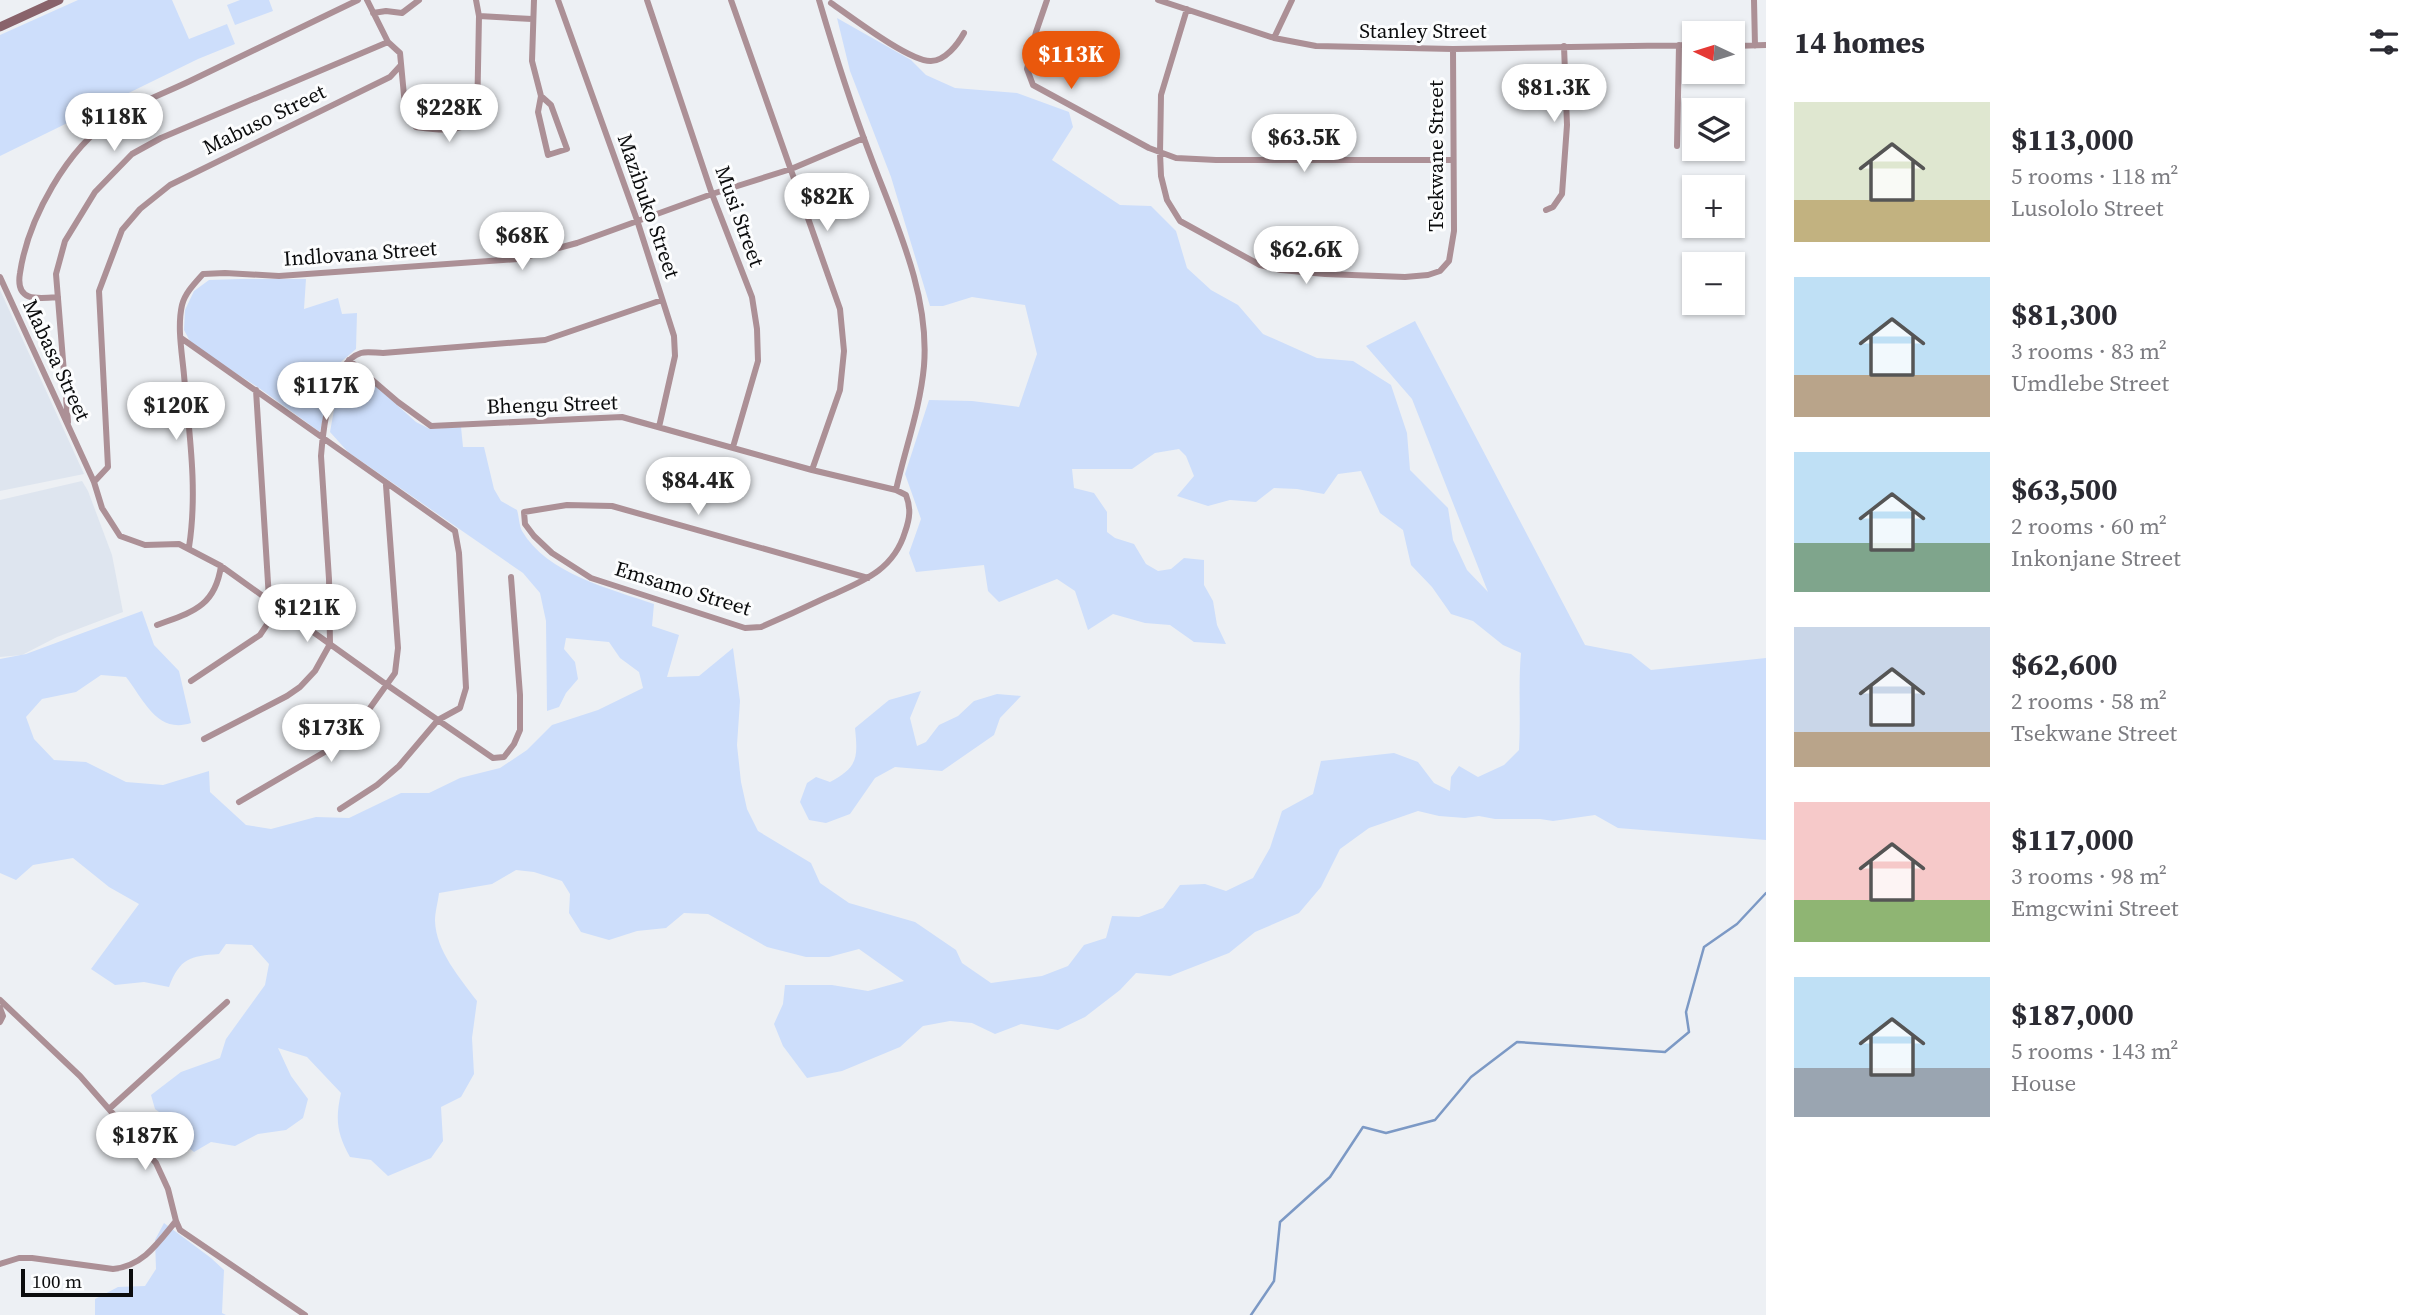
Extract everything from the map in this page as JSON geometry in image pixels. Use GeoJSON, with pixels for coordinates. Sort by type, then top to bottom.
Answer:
{"type":"FeatureCollection","features":[{"type":"Feature","properties":{"kind":"main road"},"geometry":{"type":"LineString","coordinates":[[0,27],[59,0]]}},
{"type":"Feature","properties":{"kind":"street"},"geometry":{"type":"LineString","coordinates":[[58,297],[28,297],[21,291],[19,280],[21,262],[41,205],[73,154],[113,118],[358,0]]}},
{"type":"Feature","properties":{"kind":"street"},"geometry":{"type":"LineString","coordinates":[[367,0],[388,42],[400,53],[405,106],[416,127],[445,131],[467,127],[477,120],[479,16],[476,0]]}},
{"type":"Feature","properties":{"kind":"street"},"geometry":{"type":"LineString","coordinates":[[373,13],[402,13],[419,0]]}},
{"type":"Feature","properties":{"kind":"street"},"geometry":{"type":"LineString","coordinates":[[534,0],[532,61],[541,96],[538,112],[548,155],[567,149],[551,105],[541,96]]}},
{"type":"Feature","properties":{"kind":"street","name":"Mazibuko Street"},"geometry":{"type":"LineString","coordinates":[[558,0],[637,220],[674,336],[675,356],[659,427]]}},
{"type":"Feature","properties":{"kind":"street","name":"Musi Street"},"geometry":{"type":"LineString","coordinates":[[647,0],[712,194],[752,297],[758,361],[753,386],[733,447]]}},
{"type":"Feature","properties":{"kind":"street"},"geometry":{"type":"LineString","coordinates":[[732,0],[840,309],[844,351],[840,390],[812,470]]}},
{"type":"Feature","properties":{"kind":"street"},"geometry":{"type":"LineString","coordinates":[[819,0],[864,138],[914,273],[923,325],[924,364],[918,407],[896,490]]}},
{"type":"Feature","properties":{"kind":"street"},"geometry":{"type":"LineString","coordinates":[[1047,0],[1027,69],[1033,85],[1160,153],[1176,158],[1216,160],[1453,160]]}},
{"type":"Feature","properties":{"kind":"street","name":"Stanley Street"},"geometry":{"type":"LineString","coordinates":[[1158,0],[1274,38],[1316,46],[1453,49],[1679,45]]}},
{"type":"Feature","properties":{"kind":"street"},"geometry":{"type":"LineString","coordinates":[[1274,38],[1292,0]]}},
{"type":"Feature","properties":{"kind":"street"},"geometry":{"type":"LineString","coordinates":[[1754,0],[1755,46]]}},
{"type":"Feature","properties":{"kind":"street"},"geometry":{"type":"LineString","coordinates":[[826,25],[831,1],[884,39],[926,60],[937,60],[944,56],[960,41],[964,33]]}},
{"type":"Feature","properties":{"kind":"street","name":"Tsekwane Street"},"geometry":{"type":"LineString","coordinates":[[1187,9],[1161,95],[1160,153],[1167,200],[1180,221],[1260,265],[1292,271],[1405,277],[1440,271],[1449,261],[1454,230],[1453,49]]}},
{"type":"Feature","properties":{"kind":"street"},"geometry":{"type":"LineString","coordinates":[[479,16],[532,19]]}},
{"type":"Feature","properties":{"kind":"street"},"geometry":{"type":"LineString","coordinates":[[69,427],[56,274],[65,241],[95,192],[132,153],[182,128],[388,42]]}},
{"type":"Feature","properties":{"kind":"street"},"geometry":{"type":"LineString","coordinates":[[1677,146],[1679,45]]}},
{"type":"Feature","properties":{"kind":"street"},"geometry":{"type":"LineString","coordinates":[[1745,46],[1766,45]]}},
{"type":"Feature","properties":{"kind":"street"},"geometry":{"type":"LineString","coordinates":[[1546,210],[1560,201],[1562,194],[1567,125],[1564,46]]}},
{"type":"Feature","properties":{"kind":"street","name":"Mabuso Street"},"geometry":{"type":"LineString","coordinates":[[94,482],[108,467],[99,291],[122,230],[140,209],[170,185],[390,77],[401,65]]}},
{"type":"Feature","properties":{"kind":"street"},"geometry":{"type":"LineString","coordinates":[[540,124],[557,118]]}},
{"type":"Feature","properties":{"kind":"street","name":"Indlovana Street"},"geometry":{"type":"LineString","coordinates":[[189,547],[194,517],[193,487],[181,307],[184,297],[203,274],[279,276],[518,259],[578,243],[637,220],[790,169],[864,138]]}},
{"type":"Feature","properties":{"kind":"street","name":"Mabasa Street"},"geometry":{"type":"LineString","coordinates":[[0,277],[94,482],[102,508],[120,536],[145,545],[179,544],[189,547],[221,566],[494,758],[504,757],[520,730],[511,577]]}},
{"type":"Feature","properties":{"kind":"street"},"geometry":{"type":"LineString","coordinates":[[204,739],[300,687],[315,671],[330,644],[329,579],[321,456],[335,381],[349,360],[362,352],[383,353],[545,340],[662,300]]}},
{"type":"Feature","properties":{"kind":"street"},"geometry":{"type":"LineString","coordinates":[[181,338],[454,531],[459,553],[466,688],[460,708],[438,720],[399,766],[377,785],[340,809]]}},
{"type":"Feature","properties":{"kind":"street","name":"Bhengu Street"},"geometry":{"type":"LineString","coordinates":[[349,360],[431,426],[622,417],[812,470],[896,490]]}},
{"type":"Feature","properties":{"kind":"street"},"geometry":{"type":"LineString","coordinates":[[191,681],[260,635],[268,624],[271,601],[256,390]]}},
{"type":"Feature","properties":{"kind":"street"},"geometry":{"type":"LineString","coordinates":[[239,802],[340,743],[355,729],[395,673],[398,648],[386,485]]}},
{"type":"Feature","properties":{"kind":"street","name":"Emsamo Street"},"geometry":{"type":"LineString","coordinates":[[868,578],[612,506],[567,505],[524,512],[525,524],[534,536],[552,553],[591,578],[745,628],[761,628],[868,578],[887,564],[899,551],[910,518],[906,495],[896,490]]}},
{"type":"Feature","properties":{"kind":"street"},"geometry":{"type":"LineString","coordinates":[[157,625],[194,611],[211,597],[218,584],[221,566]]}},
{"type":"Feature","properties":{"kind":"street"},"geometry":{"type":"LineString","coordinates":[[0,1000],[80,1076],[156,1163],[168,1189],[180,1230],[305,1315]]}},
{"type":"Feature","properties":{"kind":"street"},"geometry":{"type":"LineString","coordinates":[[109,1109],[227,1002]]}},
{"type":"Feature","properties":{"kind":"street"},"geometry":{"type":"LineString","coordinates":[[0,1008],[3,1016],[0,1022]]}},
{"type":"Feature","properties":{"kind":"street"},"geometry":{"type":"LineString","coordinates":[[0,1264],[19,1258],[32,1258],[103,1268],[125,1268],[152,1250],[176,1222]]}},
{"type":"Feature","properties":{"kind":"shaded area"},"geometry":{"type":"Polygon","coordinates":[[[78,0],[172,0],[189,39],[227,24],[235,44],[198,59],[0,156],[0,35],[78,0]]]}},
{"type":"Feature","properties":{"kind":"shaded area"},"geometry":{"type":"Polygon","coordinates":[[[240,0],[269,0],[273,11],[235,25],[227,5],[240,0]]]}},
{"type":"Feature","properties":{"kind":"shaded area"},"geometry":{"type":"Polygon","coordinates":[[[837,18],[911,60],[926,75],[955,88],[1017,93],[1069,112],[1073,127],[1052,160],[1120,205],[1151,206],[1176,231],[1187,268],[1211,290],[1238,305],[1263,334],[1317,358],[1353,361],[1391,385],[1407,433],[1410,470],[1448,508],[1453,540],[1467,570],[1488,592],[1412,399],[1366,346],[1415,321],[1585,645],[1631,654],[1651,670],[1766,658],[1766,840],[1618,828],[1595,815],[1553,821],[1479,816],[1465,818],[1418,811],[1369,828],[1340,849],[1321,887],[1299,913],[1255,932],[1229,953],[1170,976],[1136,973],[1120,990],[1085,1017],[1058,1030],[1021,1024],[995,1034],[972,1023],[950,1021],[923,1026],[900,1047],[842,1071],[807,1078],[783,1046],[774,1024],[783,1004],[785,985],[832,985],[868,991],[904,981],[859,949],[829,957],[806,957],[767,947],[708,914],[684,913],[666,928],[637,931],[609,940],[581,932],[569,913],[570,894],[562,881],[534,872],[516,870],[492,884],[439,893],[436,932],[450,964],[477,1001],[472,1038],[474,1074],[461,1097],[441,1107],[443,1141],[431,1158],[388,1176],[371,1160],[350,1157],[338,1126],[341,1093],[307,1057],[278,1048],[291,1076],[308,1099],[303,1118],[286,1130],[258,1134],[235,1146],[211,1142],[194,1152],[175,1137],[170,1120],[155,1109],[151,1095],[181,1072],[220,1058],[226,1039],[265,985],[269,964],[252,945],[226,944],[219,954],[187,960],[177,970],[169,987],[144,982],[115,985],[91,969],[139,904],[109,887],[73,858],[33,865],[16,880],[0,873],[0,659],[26,654],[142,611],[154,645],[179,671],[191,723],[169,724],[152,713],[126,677],[101,675],[76,692],[42,699],[26,717],[34,739],[54,760],[86,762],[126,782],[163,785],[209,771],[210,792],[246,825],[271,829],[316,817],[349,818],[401,793],[429,793],[460,778],[500,768],[527,750],[552,725],[598,710],[643,688],[639,672],[620,658],[609,642],[566,638],[564,649],[575,662],[578,679],[559,707],[547,711],[546,621],[540,593],[523,573],[348,452],[330,432],[339,382],[350,363],[416,422],[430,429],[461,427],[463,447],[484,447],[494,489],[501,501],[517,510],[522,531],[533,546],[547,558],[581,578],[654,604],[652,626],[679,635],[667,677],[699,676],[733,648],[740,701],[737,745],[741,782],[747,809],[758,831],[811,863],[820,883],[849,903],[915,922],[956,950],[962,963],[991,983],[1042,976],[1068,966],[1084,945],[1106,938],[1112,916],[1139,917],[1163,908],[1180,885],[1205,884],[1226,891],[1253,878],[1270,848],[1282,811],[1313,794],[1321,761],[1394,753],[1418,762],[1434,783],[1450,791],[1451,777],[1459,766],[1478,777],[1504,765],[1519,750],[1521,653],[1503,645],[1473,621],[1451,614],[1432,587],[1411,565],[1403,530],[1380,513],[1361,471],[1338,474],[1324,494],[1274,488],[1256,502],[1230,500],[1208,506],[1177,496],[1194,476],[1186,456],[1179,449],[1155,453],[1132,469],[1072,469],[1074,488],[1094,493],[1107,512],[1107,532],[1115,538],[1134,544],[1146,564],[1158,571],[1171,569],[1184,558],[1204,560],[1204,585],[1213,601],[1217,625],[1226,644],[1194,642],[1170,625],[1145,623],[1113,614],[1088,630],[1075,591],[1057,579],[999,602],[988,591],[984,565],[916,572],[909,553],[921,519],[905,474],[929,400],[972,401],[1019,407],[1037,354],[1025,305],[972,297],[943,306],[930,306],[891,177],[850,71],[837,18]]]}},
{"type":"Feature","properties":{"kind":"shaded area"},"geometry":{"type":"Polygon","coordinates":[[[306,279],[304,309],[338,298],[342,314],[357,313],[356,349],[336,366],[320,432],[192,345],[184,330],[185,310],[194,291],[209,280],[306,279]]]}},
{"type":"Feature","properties":{"kind":"shaded area"},"geometry":{"type":"Polygon","coordinates":[[[0,290],[84,474],[0,491],[0,290]]]}},
{"type":"Feature","properties":{"kind":"shaded area"},"geometry":{"type":"Polygon","coordinates":[[[82,481],[112,555],[123,612],[57,637],[22,655],[0,657],[0,500],[82,481]]]}},
{"type":"Feature","properties":{"kind":"shaded area"},"geometry":{"type":"Polygon","coordinates":[[[921,691],[910,718],[917,746],[926,742],[939,725],[958,716],[974,701],[997,694],[1021,696],[1000,718],[994,735],[942,771],[895,767],[875,778],[850,814],[826,823],[809,820],[800,802],[807,783],[816,777],[830,782],[839,777],[854,761],[855,728],[889,700],[921,691]]]}},
{"type":"Feature","properties":{"kind":"shaded area"},"geometry":{"type":"Polygon","coordinates":[[[164,1223],[224,1270],[222,1313],[226,1315],[95,1315],[95,1299],[118,1287],[145,1286],[156,1269],[155,1240],[164,1223]]]}},
{"type":"Feature","properties":{"kind":"waterway"},"geometry":{"type":"LineString","coordinates":[[1251,1315],[1274,1281],[1280,1222],[1330,1177],[1363,1127],[1386,1133],[1435,1120],[1471,1077],[1517,1042],[1665,1052],[1689,1032],[1686,1012],[1704,947],[1737,924],[1766,893]]}}]}
